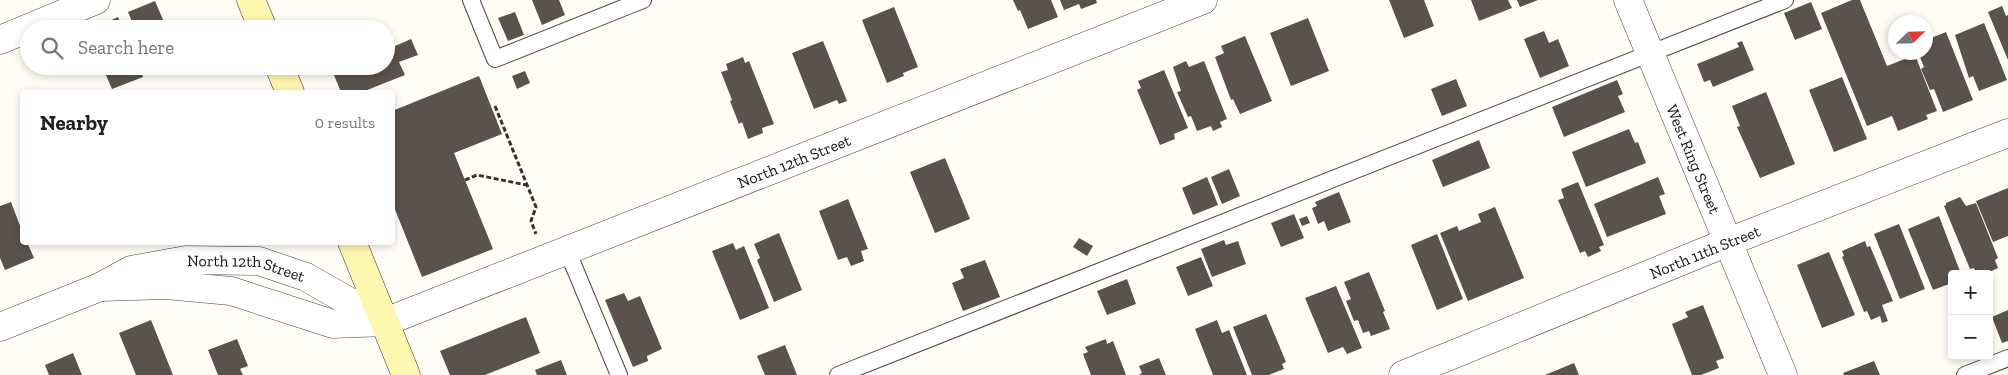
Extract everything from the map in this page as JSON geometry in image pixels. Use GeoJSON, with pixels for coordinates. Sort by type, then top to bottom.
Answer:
{"type":"FeatureCollection","features":[{"type":"Feature","properties":{"kind":"street"},"geometry":{"type":"LineString","coordinates":[[48,20],[96,0]]}},
{"type":"Feature","properties":{"kind":"street"},"geometry":{"type":"LineString","coordinates":[[251,0],[259,20]]}},
{"type":"Feature","properties":{"kind":"street","name":"North 12th Street"},"geometry":{"type":"LineString","coordinates":[[100,287],[166,285],[231,291],[333,324],[385,322],[1203,0]]}},
{"type":"Feature","properties":{"kind":"street","name":"West Ring Street"},"geometry":{"type":"LineString","coordinates":[[1628,0],[1783,375]]}},
{"type":"Feature","properties":{"kind":"street"},"geometry":{"type":"LineString","coordinates":[[0,40],[20,32]]}},
{"type":"Feature","properties":{"kind":"street"},"geometry":{"type":"LineString","coordinates":[[283,75],[289,90]]}},
{"type":"Feature","properties":{"kind":"street","name":"North 11th Street"},"geometry":{"type":"LineString","coordinates":[[1403,375],[1728,242],[2008,133]]}},
{"type":"Feature","properties":{"kind":"street"},"geometry":{"type":"LineString","coordinates":[[131,270],[180,245]]}},
{"type":"Feature","properties":{"kind":"street"},"geometry":{"type":"LineString","coordinates":[[353,245],[406,375]]}},
{"type":"Feature","properties":{"kind":"street","name":"North 12th Street"},"geometry":{"type":"LineString","coordinates":[[0,327],[100,287],[131,270],[186,260],[259,261],[306,277],[385,322]]}},
{"type":"Feature","properties":{"kind":"lane"},"geometry":{"type":"LineString","coordinates":[[471,0],[495,59],[643,0]]}},
{"type":"Feature","properties":{"kind":"lane"},"geometry":{"type":"LineString","coordinates":[[838,375],[1785,0]]}},
{"type":"Feature","properties":{"kind":"lane"},"geometry":{"type":"LineString","coordinates":[[566,250],[619,375]]}},
{"type":"Feature","properties":{"kind":"lane"},"geometry":{"type":"LineString","coordinates":[[1965,375],[2008,358]]}},
{"type":"Feature","properties":{"kind":"path"},"geometry":{"type":"LineString","coordinates":[[495,106],[536,207],[531,221],[539,240]]}},
{"type":"Feature","properties":{"kind":"path"},"geometry":{"type":"LineString","coordinates":[[465,180],[477,175],[527,185]]}},
{"type":"Feature","properties":{"kind":"building"},"geometry":{"type":"Polygon","coordinates":[[[532,0],[559,0],[565,15],[542,25],[532,0]]]}},
{"type":"Feature","properties":{"kind":"building"},"geometry":{"type":"Polygon","coordinates":[[[1013,0],[1051,0],[1058,17],[1028,29],[1020,10],[1018,11],[1013,0]]]}},
{"type":"Feature","properties":{"kind":"building"},"geometry":{"type":"Polygon","coordinates":[[[1060,0],[1096,0],[1097,3],[1081,9],[1079,4],[1064,10],[1060,0]]]}},
{"type":"Feature","properties":{"kind":"building"},"geometry":{"type":"Polygon","coordinates":[[[1389,0],[1424,0],[1434,26],[1404,38],[1389,0]]]}},
{"type":"Feature","properties":{"kind":"building"},"geometry":{"type":"Polygon","coordinates":[[[1471,0],[1508,0],[1512,8],[1479,21],[1471,0]]]}},
{"type":"Feature","properties":{"kind":"building"},"geometry":{"type":"Polygon","coordinates":[[[1517,0],[1538,0],[1520,7],[1517,0]]]}},
{"type":"Feature","properties":{"kind":"building"},"geometry":{"type":"Polygon","coordinates":[[[1852,0],[1860,0],[1887,66],[1902,60],[1917,60],[1937,111],[1926,115],[1928,119],[1898,131],[1892,116],[1867,126],[1821,13],[1852,0]]]}},
{"type":"Feature","properties":{"kind":"building"},"geometry":{"type":"Polygon","coordinates":[[[155,1],[163,20],[131,20],[128,12],[155,1]]]}},
{"type":"Feature","properties":{"kind":"building"},"geometry":{"type":"Polygon","coordinates":[[[1811,2],[1822,29],[1795,40],[1784,13],[1811,2]]]}},
{"type":"Feature","properties":{"kind":"building"},"geometry":{"type":"Polygon","coordinates":[[[2002,6],[2006,16],[2008,15],[2008,60],[1988,12],[2002,6]]]}},
{"type":"Feature","properties":{"kind":"building"},"geometry":{"type":"Polygon","coordinates":[[[894,7],[918,67],[903,73],[904,76],[887,83],[862,20],[894,7]]]}},
{"type":"Feature","properties":{"kind":"building"},"geometry":{"type":"Polygon","coordinates":[[[515,12],[524,35],[508,41],[498,18],[515,12]]]}},
{"type":"Feature","properties":{"kind":"building"},"geometry":{"type":"Polygon","coordinates":[[[1308,18],[1329,71],[1291,86],[1270,33],[1308,18]]]}},
{"type":"Feature","properties":{"kind":"building"},"geometry":{"type":"Polygon","coordinates":[[[1984,23],[2007,80],[1979,91],[1973,76],[1969,78],[1955,35],[1984,23]]]}},
{"type":"Feature","properties":{"kind":"building"},"geometry":{"type":"Polygon","coordinates":[[[1544,31],[1549,43],[1558,39],[1569,66],[1540,78],[1524,39],[1544,31]]]}},
{"type":"Feature","properties":{"kind":"building"},"geometry":{"type":"Polygon","coordinates":[[[1946,32],[1973,100],[1943,112],[1934,89],[1930,90],[1921,69],[1924,67],[1921,60],[1933,60],[1933,37],[1946,32]]]}},
{"type":"Feature","properties":{"kind":"building"},"geometry":{"type":"Polygon","coordinates":[[[1245,36],[1272,101],[1240,114],[1233,99],[1231,100],[1215,57],[1224,53],[1221,46],[1245,36]]]}},
{"type":"Feature","properties":{"kind":"building"},"geometry":{"type":"Polygon","coordinates":[[[411,39],[418,55],[399,62],[405,75],[367,90],[340,90],[334,75],[395,75],[395,46],[411,39]]]}},
{"type":"Feature","properties":{"kind":"building"},"geometry":{"type":"Polygon","coordinates":[[[823,41],[847,101],[839,104],[837,100],[814,109],[792,53],[823,41]]]}},
{"type":"Feature","properties":{"kind":"building"},"geometry":{"type":"Polygon","coordinates":[[[1742,41],[1754,70],[1713,87],[1710,80],[1704,82],[1697,64],[1739,47],[1737,43],[1742,41]]]}},
{"type":"Feature","properties":{"kind":"building"},"geometry":{"type":"Polygon","coordinates":[[[743,57],[745,63],[749,61],[774,124],[762,128],[763,133],[748,139],[742,122],[739,124],[721,72],[728,70],[726,64],[743,57]]]}},
{"type":"Feature","properties":{"kind":"building"},"geometry":{"type":"Polygon","coordinates":[[[1186,61],[1189,67],[1204,61],[1227,119],[1220,122],[1222,127],[1213,131],[1211,126],[1197,131],[1191,116],[1188,117],[1177,92],[1181,91],[1173,67],[1186,61]]]}},
{"type":"Feature","properties":{"kind":"building"},"geometry":{"type":"Polygon","coordinates":[[[1164,70],[1188,128],[1174,134],[1175,139],[1160,145],[1137,90],[1141,88],[1138,81],[1164,70]]]}},
{"type":"Feature","properties":{"kind":"building"},"geometry":{"type":"Polygon","coordinates":[[[525,71],[530,83],[517,89],[512,76],[525,71]]]}},
{"type":"Feature","properties":{"kind":"building"},"geometry":{"type":"Polygon","coordinates":[[[106,75],[142,75],[143,77],[112,89],[106,75]]]}},
{"type":"Feature","properties":{"kind":"building"},"geometry":{"type":"Polygon","coordinates":[[[479,76],[502,134],[454,153],[493,249],[422,277],[395,210],[395,110],[479,76]]]}},
{"type":"Feature","properties":{"kind":"building"},"geometry":{"type":"Polygon","coordinates":[[[1842,77],[1867,139],[1834,152],[1809,90],[1842,77]]]}},
{"type":"Feature","properties":{"kind":"building"},"geometry":{"type":"Polygon","coordinates":[[[1456,79],[1467,106],[1442,116],[1431,89],[1456,79]]]}},
{"type":"Feature","properties":{"kind":"building"},"geometry":{"type":"Polygon","coordinates":[[[1617,80],[1623,94],[1618,96],[1625,112],[1564,137],[1552,107],[1617,80]]]}},
{"type":"Feature","properties":{"kind":"building"},"geometry":{"type":"Polygon","coordinates":[[[1766,92],[1795,164],[1760,178],[1737,127],[1740,126],[1732,106],[1766,92]]]}},
{"type":"Feature","properties":{"kind":"building"},"geometry":{"type":"Polygon","coordinates":[[[1629,129],[1635,143],[1638,142],[1646,163],[1586,187],[1572,152],[1629,129]]]}},
{"type":"Feature","properties":{"kind":"building"},"geometry":{"type":"Polygon","coordinates":[[[1479,140],[1490,168],[1443,187],[1432,160],[1479,140]]]}},
{"type":"Feature","properties":{"kind":"building"},"geometry":{"type":"Polygon","coordinates":[[[945,158],[970,219],[935,233],[910,172],[945,158]]]}},
{"type":"Feature","properties":{"kind":"building"},"geometry":{"type":"Polygon","coordinates":[[[1229,169],[1240,196],[1222,204],[1211,177],[1229,169]]]}},
{"type":"Feature","properties":{"kind":"building"},"geometry":{"type":"Polygon","coordinates":[[[1207,177],[1218,205],[1193,215],[1182,188],[1207,177]]]}},
{"type":"Feature","properties":{"kind":"building"},"geometry":{"type":"Polygon","coordinates":[[[1658,177],[1665,194],[1659,196],[1666,214],[1607,237],[1594,204],[1658,177]]]}},
{"type":"Feature","properties":{"kind":"building"},"geometry":{"type":"Polygon","coordinates":[[[1578,182],[1604,245],[1599,247],[1601,251],[1588,257],[1585,251],[1580,253],[1558,200],[1564,198],[1561,189],[1578,182]]]}},
{"type":"Feature","properties":{"kind":"building"},"geometry":{"type":"Polygon","coordinates":[[[2008,188],[2008,236],[1993,242],[1976,201],[2008,188]]]}},
{"type":"Feature","properties":{"kind":"building"},"geometry":{"type":"Polygon","coordinates":[[[1339,192],[1351,222],[1328,231],[1324,221],[1318,224],[1312,208],[1317,206],[1315,202],[1339,192]]]}},
{"type":"Feature","properties":{"kind":"building"},"geometry":{"type":"Polygon","coordinates":[[[1960,197],[1966,206],[1976,203],[1998,258],[1995,260],[1998,268],[1993,270],[1970,269],[1944,206],[1946,203],[1960,197]]]}},
{"type":"Feature","properties":{"kind":"building"},"geometry":{"type":"Polygon","coordinates":[[[848,199],[868,249],[861,251],[864,261],[851,266],[847,257],[838,260],[819,211],[848,199]]]}},
{"type":"Feature","properties":{"kind":"building"},"geometry":{"type":"Polygon","coordinates":[[[11,202],[20,226],[20,245],[28,245],[34,258],[5,270],[0,258],[0,206],[11,202]]]}},
{"type":"Feature","properties":{"kind":"building"},"geometry":{"type":"Polygon","coordinates":[[[1495,207],[1524,278],[1468,301],[1440,233],[1457,226],[1459,231],[1481,222],[1478,214],[1495,207]]]}},
{"type":"Feature","properties":{"kind":"building"},"geometry":{"type":"Polygon","coordinates":[[[1294,214],[1304,238],[1281,247],[1271,223],[1294,214]]]}},
{"type":"Feature","properties":{"kind":"building"},"geometry":{"type":"Polygon","coordinates":[[[1307,216],[1310,223],[1302,226],[1299,219],[1307,216]]]}},
{"type":"Feature","properties":{"kind":"building"},"geometry":{"type":"Polygon","coordinates":[[[1939,216],[1959,270],[1948,270],[1948,284],[1933,290],[1908,229],[1939,216]]]}},
{"type":"Feature","properties":{"kind":"building"},"geometry":{"type":"Polygon","coordinates":[[[1899,224],[1925,289],[1900,299],[1874,234],[1899,224]]]}},
{"type":"Feature","properties":{"kind":"building"},"geometry":{"type":"Polygon","coordinates":[[[779,233],[802,290],[774,302],[757,260],[760,258],[754,244],[779,233]]]}},
{"type":"Feature","properties":{"kind":"building"},"geometry":{"type":"Polygon","coordinates":[[[1437,234],[1463,299],[1437,310],[1411,245],[1437,234]]]}},
{"type":"Feature","properties":{"kind":"building"},"geometry":{"type":"Polygon","coordinates":[[[1079,238],[1093,246],[1087,256],[1073,247],[1079,238]]]}},
{"type":"Feature","properties":{"kind":"building"},"geometry":{"type":"Polygon","coordinates":[[[1224,240],[1226,245],[1238,241],[1246,264],[1212,277],[1201,249],[1224,240]]]}},
{"type":"Feature","properties":{"kind":"building"},"geometry":{"type":"Polygon","coordinates":[[[1865,241],[1867,247],[1870,246],[1893,301],[1882,305],[1888,321],[1882,323],[1880,316],[1871,320],[1867,311],[1864,312],[1842,257],[1844,256],[1842,251],[1865,241]]]}},
{"type":"Feature","properties":{"kind":"building"},"geometry":{"type":"Polygon","coordinates":[[[733,243],[736,250],[744,246],[769,308],[740,320],[712,251],[733,243]]]}},
{"type":"Feature","properties":{"kind":"building"},"geometry":{"type":"Polygon","coordinates":[[[1829,252],[1855,315],[1822,328],[1797,265],[1829,252]]]}},
{"type":"Feature","properties":{"kind":"building"},"geometry":{"type":"Polygon","coordinates":[[[1201,257],[1213,286],[1188,296],[1176,267],[1201,257]]]}},
{"type":"Feature","properties":{"kind":"building"},"geometry":{"type":"Polygon","coordinates":[[[985,260],[1000,297],[963,311],[952,283],[964,278],[960,269],[985,260]]]}},
{"type":"Feature","properties":{"kind":"building"},"geometry":{"type":"Polygon","coordinates":[[[1369,272],[1385,311],[1383,312],[1390,329],[1371,336],[1369,331],[1363,333],[1358,320],[1354,321],[1346,301],[1351,299],[1344,282],[1369,272]]]}},
{"type":"Feature","properties":{"kind":"building"},"geometry":{"type":"Polygon","coordinates":[[[1127,279],[1136,304],[1107,315],[1097,291],[1127,279]]]}},
{"type":"Feature","properties":{"kind":"building"},"geometry":{"type":"Polygon","coordinates":[[[1336,286],[1362,348],[1347,354],[1343,347],[1328,353],[1305,298],[1336,286]]]}},
{"type":"Feature","properties":{"kind":"building"},"geometry":{"type":"Polygon","coordinates":[[[624,293],[628,301],[640,296],[662,349],[647,356],[648,361],[633,367],[605,300],[624,293]]]}},
{"type":"Feature","properties":{"kind":"building"},"geometry":{"type":"Polygon","coordinates":[[[1703,305],[1724,358],[1716,361],[1719,368],[1701,375],[1692,375],[1672,324],[1688,317],[1685,312],[1703,305]]]}},
{"type":"Feature","properties":{"kind":"building"},"geometry":{"type":"Polygon","coordinates":[[[2008,310],[2008,341],[2002,343],[1993,317],[2008,310]]]}},
{"type":"Feature","properties":{"kind":"building"},"geometry":{"type":"Polygon","coordinates":[[[1266,314],[1286,362],[1282,364],[1284,369],[1269,375],[1252,375],[1233,327],[1266,314]]]}},
{"type":"Feature","properties":{"kind":"building"},"geometry":{"type":"Polygon","coordinates":[[[526,317],[540,353],[485,375],[450,375],[440,351],[526,317]]]}},
{"type":"Feature","properties":{"kind":"building"},"geometry":{"type":"Polygon","coordinates":[[[151,320],[173,375],[136,375],[119,333],[151,320]]]}},
{"type":"Feature","properties":{"kind":"building"},"geometry":{"type":"Polygon","coordinates":[[[1217,320],[1222,333],[1229,330],[1247,375],[1213,375],[1195,329],[1217,320]]]}},
{"type":"Feature","properties":{"kind":"building"},"geometry":{"type":"Polygon","coordinates":[[[237,339],[248,366],[240,369],[243,375],[218,375],[208,350],[237,339]]]}},
{"type":"Feature","properties":{"kind":"building"},"geometry":{"type":"Polygon","coordinates":[[[1106,339],[1107,344],[1113,341],[1126,375],[1091,375],[1083,354],[1088,352],[1085,347],[1106,339]]]}},
{"type":"Feature","properties":{"kind":"building"},"geometry":{"type":"Polygon","coordinates":[[[785,345],[797,375],[765,375],[757,356],[785,345]]]}},
{"type":"Feature","properties":{"kind":"building"},"geometry":{"type":"Polygon","coordinates":[[[73,353],[82,375],[49,375],[45,365],[73,353]]]}},
{"type":"Feature","properties":{"kind":"building"},"geometry":{"type":"Polygon","coordinates":[[[1159,358],[1166,375],[1139,375],[1142,373],[1139,366],[1159,358]]]}},
{"type":"Feature","properties":{"kind":"building"},"geometry":{"type":"Polygon","coordinates":[[[561,360],[567,375],[537,375],[535,370],[561,360]]]}},
{"type":"Feature","properties":{"kind":"building"},"geometry":{"type":"Polygon","coordinates":[[[1874,361],[1880,375],[1844,375],[1843,373],[1874,361]]]}},
{"type":"Feature","properties":{"kind":"building"},"geometry":{"type":"Polygon","coordinates":[[[1574,363],[1579,375],[1545,375],[1574,363]]]}}]}
